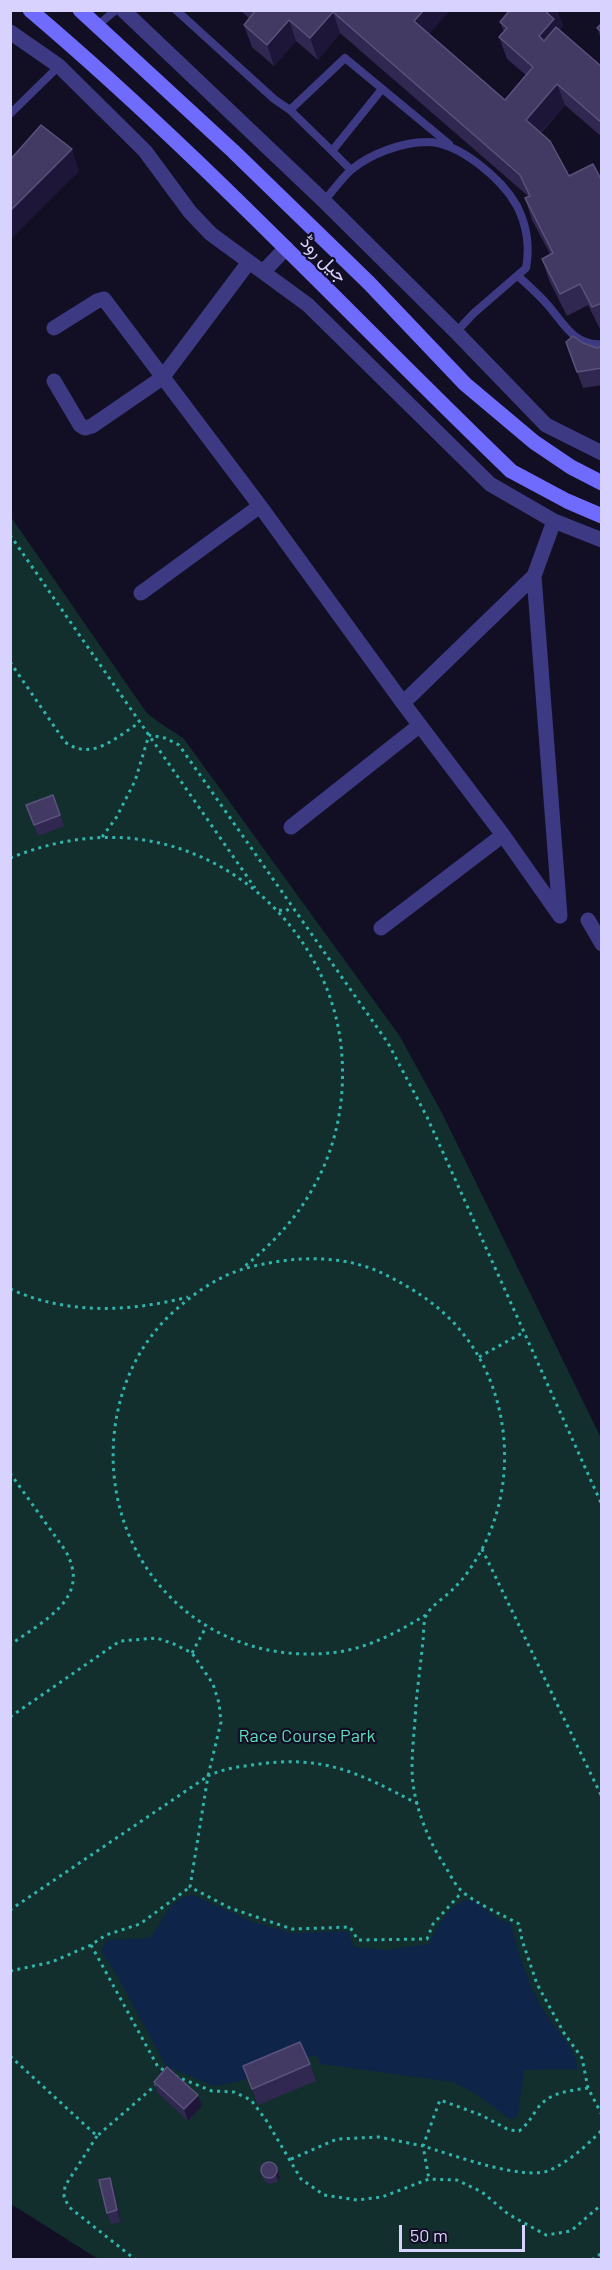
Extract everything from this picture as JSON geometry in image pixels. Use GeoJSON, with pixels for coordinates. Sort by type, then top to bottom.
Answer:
{"type":"FeatureCollection","features":[{"type":"Feature","properties":{"kind":"main road","name":"جیل روڈ"},"geometry":{"type":"LineString","coordinates":[[30,10],[78,51],[210,173],[511,471],[567,501],[602,516]]}},
{"type":"Feature","properties":{"kind":"main road","name":"جیل روڈ"},"geometry":{"type":"LineString","coordinates":[[80,10],[360,274],[465,384],[534,442],[571,467],[602,483]]}},
{"type":"Feature","properties":{"kind":"street"},"geometry":{"type":"LineString","coordinates":[[123,10],[324,201],[546,425],[602,453]]}},
{"type":"Feature","properties":{"kind":"street"},"geometry":{"type":"LineString","coordinates":[[10,32],[58,66],[146,151],[189,212],[211,234],[308,304],[490,484],[554,521],[602,540]]}},
{"type":"Feature","properties":{"kind":"street"},"geometry":{"type":"LineString","coordinates":[[263,272],[286,248]]}},
{"type":"Feature","properties":{"kind":"street"},"geometry":{"type":"LineString","coordinates":[[54,381],[80,425],[85,428],[92,426],[162,378],[249,262]]}},
{"type":"Feature","properties":{"kind":"street"},"geometry":{"type":"LineString","coordinates":[[54,328],[96,300],[104,300],[260,506],[403,703],[503,835],[560,916],[534,576],[554,521]]}},
{"type":"Feature","properties":{"kind":"street"},"geometry":{"type":"LineString","coordinates":[[141,592],[260,506]]}},
{"type":"Feature","properties":{"kind":"street"},"geometry":{"type":"LineString","coordinates":[[403,703],[534,576]]}},
{"type":"Feature","properties":{"kind":"street"},"geometry":{"type":"LineString","coordinates":[[291,827],[420,725]]}},
{"type":"Feature","properties":{"kind":"street"},"geometry":{"type":"LineString","coordinates":[[381,928],[503,835]]}},
{"type":"Feature","properties":{"kind":"street"},"geometry":{"type":"LineString","coordinates":[[588,920],[602,944]]}},
{"type":"Feature","properties":{"kind":"lane"},"geometry":{"type":"LineString","coordinates":[[98,25],[116,10]]}},
{"type":"Feature","properties":{"kind":"lane"},"geometry":{"type":"LineString","coordinates":[[176,10],[274,99],[290,110],[351,170]]}},
{"type":"Feature","properties":{"kind":"lane"},"geometry":{"type":"LineString","coordinates":[[290,110],[345,58],[497,182],[517,206],[529,242],[526,268],[456,332]]}},
{"type":"Feature","properties":{"kind":"lane"},"geometry":{"type":"LineString","coordinates":[[10,114],[58,66]]}},
{"type":"Feature","properties":{"kind":"lane"},"geometry":{"type":"LineString","coordinates":[[332,152],[381,89]]}},
{"type":"Feature","properties":{"kind":"lane"},"geometry":{"type":"LineString","coordinates":[[324,201],[351,170],[376,155],[405,145],[424,142],[452,147]]}},
{"type":"Feature","properties":{"kind":"lane"},"geometry":{"type":"LineString","coordinates":[[518,276],[548,304],[567,330],[579,340],[602,344]]}},
{"type":"Feature","properties":{"kind":"path"},"geometry":{"type":"LineString","coordinates":[[10,535],[257,892]]}},
{"type":"Feature","properties":{"kind":"path"},"geometry":{"type":"LineString","coordinates":[[10,663],[65,742],[74,748],[84,751],[97,749],[140,723]]}},
{"type":"Feature","properties":{"kind":"path"},"geometry":{"type":"LineString","coordinates":[[102,837],[116,818],[135,781],[149,735]]}},
{"type":"Feature","properties":{"kind":"path"},"geometry":{"type":"LineString","coordinates":[[149,735],[165,738],[178,746],[388,1043],[427,1117],[602,1505]]}},
{"type":"Feature","properties":{"kind":"path"},"geometry":{"type":"LineString","coordinates":[[10,858],[53,843],[102,837],[127,838],[176,848],[221,867],[257,892],[277,910],[310,952],[330,997],[342,1045],[342,1094],[333,1142],[313,1188],[285,1228],[243,1268]]}},
{"type":"Feature","properties":{"kind":"path"},"geometry":{"type":"LineString","coordinates":[[277,910],[286,911],[292,906]]}},
{"type":"Feature","properties":{"kind":"path"},"geometry":{"type":"LineString","coordinates":[[288,1258],[333,1259],[377,1271],[417,1291],[452,1321],[479,1357],[495,1393],[504,1432],[505,1473],[498,1512],[482,1549],[458,1585],[426,1615],[386,1639],[341,1652],[294,1655],[248,1647],[206,1627],[170,1598],[146,1568],[124,1527],[114,1486],[112,1444],[120,1401],[136,1358],[160,1324],[190,1296],[216,1279],[243,1268],[288,1258]]}},
{"type":"Feature","properties":{"kind":"path"},"geometry":{"type":"LineString","coordinates":[[10,1290],[36,1299],[85,1309],[135,1308],[190,1296]]}},
{"type":"Feature","properties":{"kind":"path"},"geometry":{"type":"LineString","coordinates":[[479,1357],[524,1332]]}},
{"type":"Feature","properties":{"kind":"path"},"geometry":{"type":"LineString","coordinates":[[10,1473],[65,1550],[72,1562],[74,1574],[73,1588],[68,1600],[10,1645]]}},
{"type":"Feature","properties":{"kind":"path"},"geometry":{"type":"LineString","coordinates":[[482,1549],[602,1797]]}},
{"type":"Feature","properties":{"kind":"path"},"geometry":{"type":"LineString","coordinates":[[426,1615],[417,1690],[414,1753],[413,1783],[418,1804],[435,1851],[462,1892],[519,1924],[537,1984],[564,2033],[582,2058],[588,2088],[602,2115]]}},
{"type":"Feature","properties":{"kind":"path"},"geometry":{"type":"LineString","coordinates":[[192,1653],[206,1627]]}},
{"type":"Feature","properties":{"kind":"path"},"geometry":{"type":"LineString","coordinates":[[10,1717],[120,1641],[157,1638],[192,1653],[213,1684],[219,1703],[221,1722],[202,1800],[190,1887],[140,1924],[106,1935],[91,1945],[52,1962],[10,1971]]}},
{"type":"Feature","properties":{"kind":"path"},"geometry":{"type":"LineString","coordinates":[[10,1910],[208,1776],[231,1768],[301,1761],[342,1768],[374,1781],[418,1804]]}},
{"type":"Feature","properties":{"kind":"path"},"geometry":{"type":"LineString","coordinates":[[190,1887],[230,1908],[292,1929],[350,1927],[358,1940],[384,1941],[427,1939],[433,1924],[462,1892]]}},
{"type":"Feature","properties":{"kind":"path"},"geometry":{"type":"LineString","coordinates":[[91,1945],[158,2067],[212,2091],[234,2092],[250,2100],[266,2120],[301,2179],[324,2195],[357,2200],[382,2197],[429,2179],[457,2180],[482,2192],[508,2214],[546,2235],[571,2231],[602,2204]]}},
{"type":"Feature","properties":{"kind":"path"},"geometry":{"type":"LineString","coordinates":[[10,2056],[97,2136]]}},
{"type":"Feature","properties":{"kind":"path"},"geometry":{"type":"LineString","coordinates":[[136,2259],[69,2207],[64,2197],[65,2187],[97,2136],[160,2081]]}},
{"type":"Feature","properties":{"kind":"path"},"geometry":{"type":"LineString","coordinates":[[429,2179],[423,2146],[440,2100],[481,2115],[509,2130],[519,2131],[527,2125],[538,2107],[555,2094],[588,2088]]}},
{"type":"Feature","properties":{"kind":"path"},"geometry":{"type":"LineString","coordinates":[[291,2159],[337,2139],[379,2137],[423,2146],[511,2172],[548,2172],[580,2152],[602,2130]]}},
{"type":"Feature","properties":{"kind":"path"},"geometry":{"type":"LineString","coordinates":[[592,2259],[602,2253]]}},
{"type":"Feature","properties":{"kind":"green space","name":"Race Course Park"},"geometry":{"type":"Polygon","coordinates":[[[11,517],[146,712],[184,739],[399,1035],[442,1113],[601,1438],[601,2259],[98,2259],[11,2204],[11,517]]]}},
{"type":"Feature","properties":{"kind":"water"},"geometry":{"type":"Polygon","coordinates":[[[193,1895],[253,1922],[292,1933],[348,1931],[354,1947],[386,1950],[429,1944],[448,1912],[455,1906],[462,1901],[478,1904],[497,1918],[511,1924],[531,1986],[545,2013],[569,2045],[577,2069],[524,2070],[518,2115],[510,2119],[476,2094],[453,2082],[321,2064],[317,2056],[293,2059],[240,2081],[214,2086],[166,2066],[115,1972],[101,1951],[108,1940],[150,1938],[173,1905],[193,1895]]]}},
{"type":"Feature","properties":{"kind":"building"},"geometry":{"type":"Polygon","coordinates":[[[256,10],[424,10],[414,21],[505,100],[533,67],[499,37],[507,28],[500,22],[510,10],[549,10],[547,13],[554,19],[539,36],[544,41],[556,27],[602,67],[602,123],[557,84],[526,120],[550,141],[569,176],[593,164],[602,181],[602,303],[592,307],[580,284],[560,294],[542,259],[553,253],[525,198],[530,196],[520,175],[333,12],[310,38],[289,20],[267,45],[244,25],[256,10]]]}},
{"type":"Feature","properties":{"kind":"building"},"geometry":{"type":"Polygon","coordinates":[[[41,125],[72,149],[10,211],[10,160],[41,125]]]}},
{"type":"Feature","properties":{"kind":"building"},"geometry":{"type":"Polygon","coordinates":[[[573,336],[597,348],[602,346],[602,368],[577,372],[566,342],[573,336]]]}},
{"type":"Feature","properties":{"kind":"building"},"geometry":{"type":"Polygon","coordinates":[[[53,795],[60,815],[34,825],[26,805],[53,795]]]}},
{"type":"Feature","properties":{"kind":"building"},"geometry":{"type":"Polygon","coordinates":[[[300,2042],[310,2064],[252,2089],[243,2066],[300,2042]]]}},
{"type":"Feature","properties":{"kind":"building"},"geometry":{"type":"Polygon","coordinates":[[[167,2067],[198,2095],[184,2109],[154,2082],[167,2067]]]}},
{"type":"Feature","properties":{"kind":"building"},"geometry":{"type":"Polygon","coordinates":[[[269,2162],[277,2170],[269,2178],[261,2170],[269,2162]]]}},
{"type":"Feature","properties":{"kind":"building"},"geometry":{"type":"Polygon","coordinates":[[[110,2178],[117,2210],[107,2213],[99,2180],[110,2178]]]}}]}
